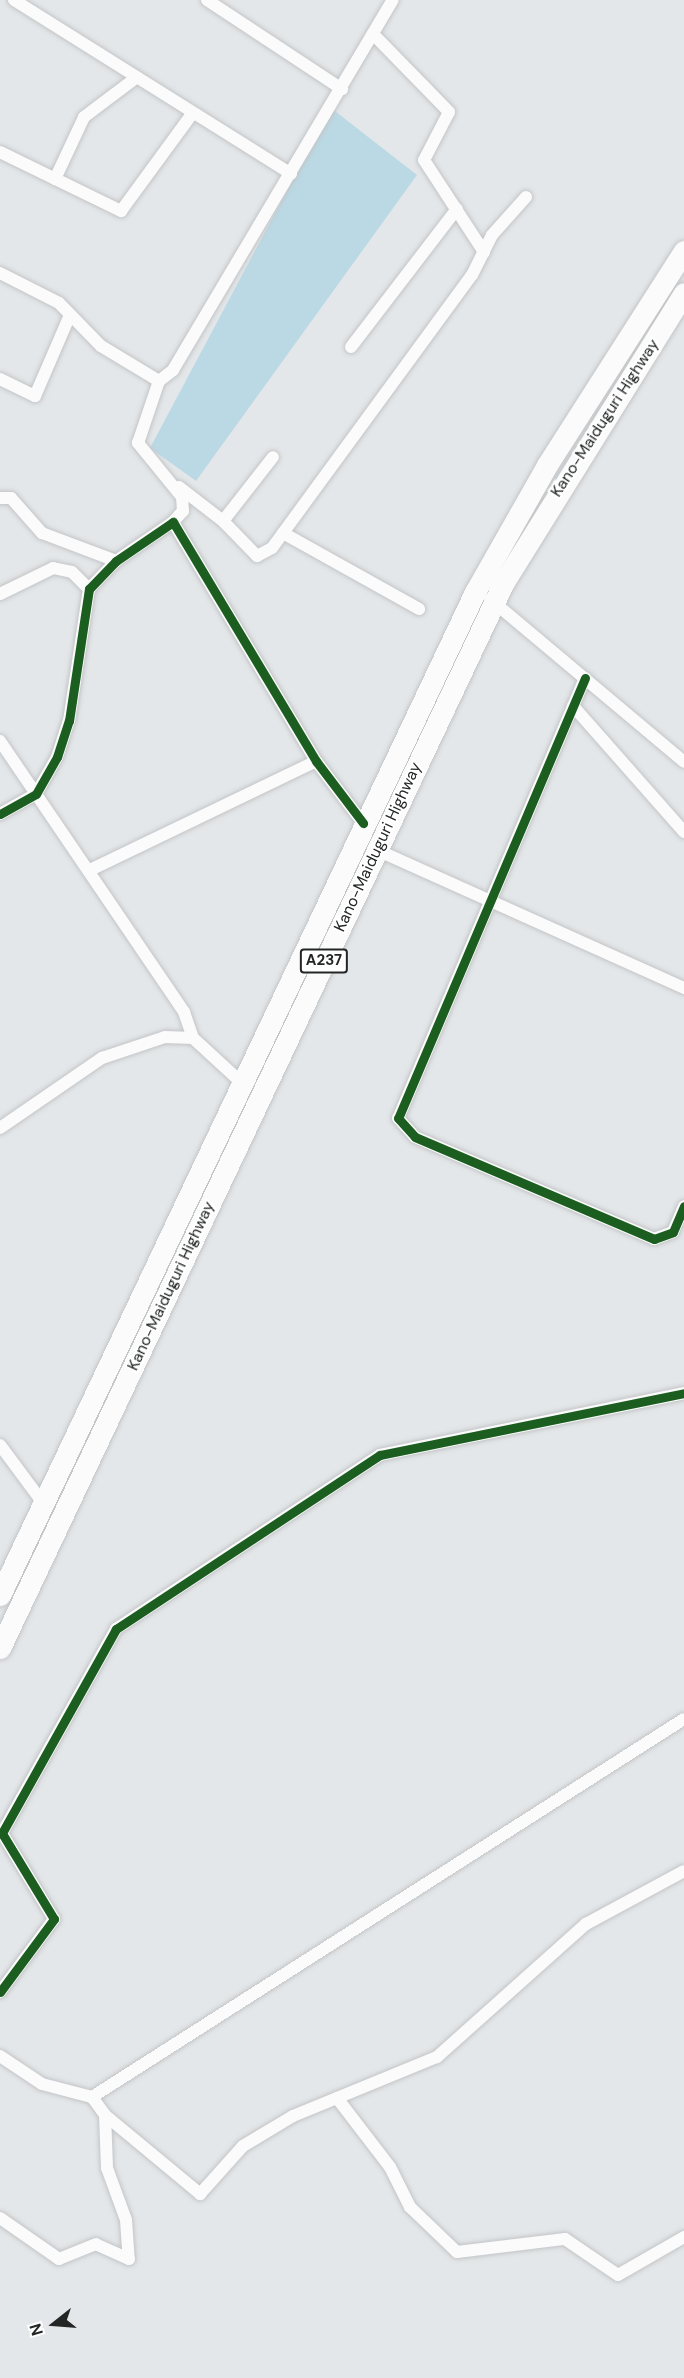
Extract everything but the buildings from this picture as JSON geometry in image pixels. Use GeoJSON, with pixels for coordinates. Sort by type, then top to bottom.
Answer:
{"type":"FeatureCollection","features":[{"type":"Feature","properties":{"kind":"highway","name":"Kano-Maiduguri Highway"},"geometry":{"type":"LineString","coordinates":[[0,1595],[243,1084],[363,823],[475,592],[547,465],[684,251]]}},
{"type":"Feature","properties":{"kind":"highway","name":"Kano-Maiduguri Highway"},"geometry":{"type":"LineString","coordinates":[[0,1648],[495,602],[548,506],[684,293]]}},
{"type":"Feature","properties":{"kind":"street"},"geometry":{"type":"LineString","coordinates":[[14,0],[192,114],[291,174]]}},
{"type":"Feature","properties":{"kind":"street"},"geometry":{"type":"LineString","coordinates":[[207,0],[342,89]]}},
{"type":"Feature","properties":{"kind":"street"},"geometry":{"type":"LineString","coordinates":[[0,814],[36,794],[69,721],[68,703],[89,589],[116,561],[173,522],[183,511],[182,497],[138,443],[159,381],[173,370],[342,89],[389,1]]}},
{"type":"Feature","properties":{"kind":"street"},"geometry":{"type":"LineString","coordinates":[[373,34],[448,112],[424,160],[484,252]]}},
{"type":"Feature","properties":{"kind":"street"},"geometry":{"type":"LineString","coordinates":[[55,179],[84,117],[137,77]]}},
{"type":"Feature","properties":{"kind":"street"},"geometry":{"type":"LineString","coordinates":[[0,152],[121,211],[192,114]]}},
{"type":"Feature","properties":{"kind":"street"},"geometry":{"type":"LineString","coordinates":[[169,479],[223,521],[257,556],[283,533],[484,252],[526,198]]}},
{"type":"Feature","properties":{"kind":"street"},"geometry":{"type":"LineString","coordinates":[[351,347],[457,209]]}},
{"type":"Feature","properties":{"kind":"street"},"geometry":{"type":"LineString","coordinates":[[0,273],[69,315],[100,346],[159,381]]}},
{"type":"Feature","properties":{"kind":"street"},"geometry":{"type":"LineString","coordinates":[[0,379],[35,396],[69,315]]}},
{"type":"Feature","properties":{"kind":"street"},"geometry":{"type":"LineString","coordinates":[[223,521],[273,457]]}},
{"type":"Feature","properties":{"kind":"street"},"geometry":{"type":"LineString","coordinates":[[0,498],[11,498],[42,533],[116,561]]}},
{"type":"Feature","properties":{"kind":"street"},"geometry":{"type":"LineString","coordinates":[[173,522],[316,761],[363,823]]}},
{"type":"Feature","properties":{"kind":"street"},"geometry":{"type":"LineString","coordinates":[[283,533],[418,609]]}},
{"type":"Feature","properties":{"kind":"street"},"geometry":{"type":"LineString","coordinates":[[0,594],[53,567],[72,572],[89,589]]}},
{"type":"Feature","properties":{"kind":"street"},"geometry":{"type":"LineString","coordinates":[[475,592],[495,602],[684,762]]}},
{"type":"Feature","properties":{"kind":"street"},"geometry":{"type":"LineString","coordinates":[[585,678],[398,1118],[404,1131],[654,1239],[673,1232],[684,1206]]}},
{"type":"Feature","properties":{"kind":"street"},"geometry":{"type":"LineString","coordinates":[[573,706],[684,832]]}},
{"type":"Feature","properties":{"kind":"street"},"geometry":{"type":"LineString","coordinates":[[0,741],[90,870],[184,1012],[193,1038],[243,1084]]}},
{"type":"Feature","properties":{"kind":"street"},"geometry":{"type":"LineString","coordinates":[[90,870],[316,761]]}},
{"type":"Feature","properties":{"kind":"street"},"geometry":{"type":"LineString","coordinates":[[377,850],[684,988]]}},
{"type":"Feature","properties":{"kind":"street"},"geometry":{"type":"LineString","coordinates":[[0,1128],[102,1058],[165,1037],[193,1038]]}},
{"type":"Feature","properties":{"kind":"street"},"geometry":{"type":"LineString","coordinates":[[0,1992],[54,1919],[2,1833],[116,1629],[380,1455],[684,1393]]}},
{"type":"Feature","properties":{"kind":"street"},"geometry":{"type":"LineString","coordinates":[[0,1445],[43,1503]]}},
{"type":"Feature","properties":{"kind":"street"},"geometry":{"type":"LineString","coordinates":[[92,2097],[684,1719]]}},
{"type":"Feature","properties":{"kind":"street"},"geometry":{"type":"LineString","coordinates":[[0,2056],[42,2084],[92,2097],[105,2115],[200,2194],[243,2146],[337,2098],[437,2057],[586,1924],[684,1871]]}},
{"type":"Feature","properties":{"kind":"street"},"geometry":{"type":"LineString","coordinates":[[337,2098],[390,2167],[410,2207],[457,2252],[565,2239],[618,2275],[684,2237]]}},
{"type":"Feature","properties":{"kind":"street"},"geometry":{"type":"LineString","coordinates":[[0,2218],[59,2259],[96,2244],[128,2260],[126,2220],[107,2168],[105,2115]]}},
{"type":"Feature","properties":{"kind":"shaded area"},"geometry":{"type":"Polygon","coordinates":[[[331,108],[417,175],[196,481],[150,448],[331,108]]]}},
{"type":"Feature","properties":{"kind":"cycle path"},"geometry":{"type":"LineString","coordinates":[[0,814],[36,794],[57,757],[69,721],[89,589],[116,561],[173,522],[316,761],[363,823]]}},
{"type":"Feature","properties":{"kind":"cycle path"},"geometry":{"type":"LineString","coordinates":[[585,678],[398,1118],[415,1137],[654,1239],[673,1232],[684,1206]]}},
{"type":"Feature","properties":{"kind":"cycle path"},"geometry":{"type":"LineString","coordinates":[[0,1992],[54,1919],[2,1833],[116,1629],[380,1455],[684,1393]]}}]}
